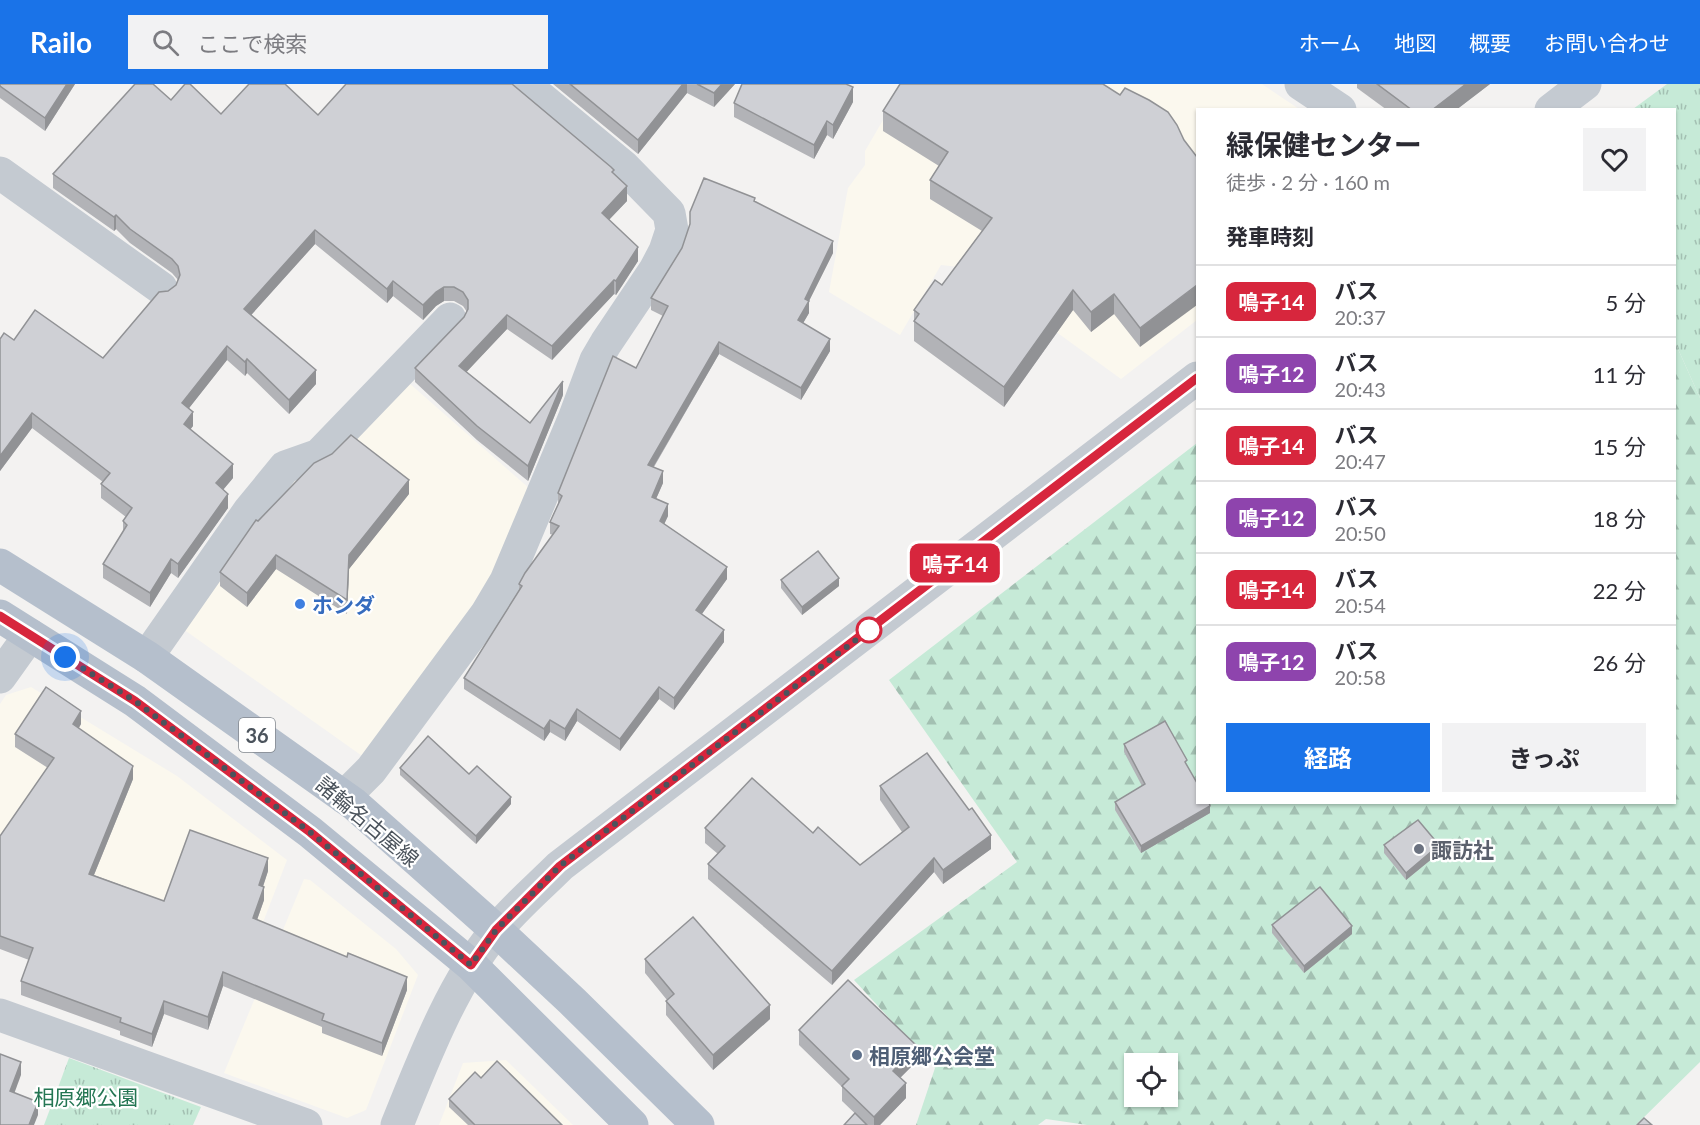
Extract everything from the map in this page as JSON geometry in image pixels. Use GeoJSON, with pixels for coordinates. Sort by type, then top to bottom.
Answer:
{"type":"FeatureCollection","features":[{"type":"Feature","properties":{"kind":"main road","name":"諸輪名古屋線"},"geometry":{"type":"LineString","coordinates":[[0,565],[147,657],[344,796],[496,930],[698,1125]]}},
{"type":"Feature","properties":{"kind":"main road","name":"36"},"geometry":{"type":"LineString","coordinates":[[0,616],[135,701],[310,832],[471,965],[632,1125]]}},
{"type":"Feature","properties":{"kind":"street"},"geometry":{"type":"LineString","coordinates":[[344,796],[371,771],[487,613],[506,581],[574,419],[596,360],[655,270],[672,230],[669,213],[624,166],[524,84]]}},
{"type":"Feature","properties":{"kind":"street"},"geometry":{"type":"LineString","coordinates":[[1301,84],[1337,108]]}},
{"type":"Feature","properties":{"kind":"street"},"geometry":{"type":"LineString","coordinates":[[1554,108],[1585,84]]}},
{"type":"Feature","properties":{"kind":"street"},"geometry":{"type":"LineString","coordinates":[[0,172],[161,288]]}},
{"type":"Feature","properties":{"kind":"street"},"geometry":{"type":"LineString","coordinates":[[147,657],[249,511],[285,467],[319,455],[450,319]]}},
{"type":"Feature","properties":{"kind":"street"},"geometry":{"type":"LineString","coordinates":[[397,1125],[427,1051],[471,965],[496,930],[560,866],[1196,379]]}},
{"type":"Feature","properties":{"kind":"street"},"geometry":{"type":"LineString","coordinates":[[0,677],[30,635]]}},
{"type":"Feature","properties":{"kind":"street"},"geometry":{"type":"LineString","coordinates":[[0,1015],[306,1125]]}},
{"type":"Feature","properties":{"kind":"shaded area"},"geometry":{"type":"Polygon","coordinates":[[[904,84],[1262,84],[1298,108],[1196,108],[1196,321],[1121,379],[968,268],[941,265],[900,335],[829,292],[848,188],[865,165],[865,151],[904,84]]]}},
{"type":"Feature","properties":{"kind":"shaded area"},"geometry":{"type":"Polygon","coordinates":[[[401,376],[530,489],[494,575],[365,758],[176,624],[239,534],[401,376]]]}},
{"type":"Feature","properties":{"kind":"shaded area"},"geometry":{"type":"Polygon","coordinates":[[[31,687],[177,776],[287,860],[247,964],[0,853],[0,704],[6,695],[31,687]]]}},
{"type":"Feature","properties":{"kind":"shaded area"},"geometry":{"type":"Polygon","coordinates":[[[304,879],[310,880],[396,949],[418,975],[366,1110],[347,1118],[224,1073],[304,879]]]}},
{"type":"Feature","properties":{"kind":"shaded area"},"geometry":{"type":"Polygon","coordinates":[[[506,1060],[573,1125],[439,1125],[463,1063],[506,1060]]]}},
{"type":"Feature","properties":{"kind":"green space"},"geometry":{"type":"Polygon","coordinates":[[[1667,84],[1700,84],[1700,398],[1676,344],[1676,108],[1634,108],[1667,84]]]}},
{"type":"Feature","properties":{"kind":"green space"},"geometry":{"type":"Polygon","coordinates":[[[1676,344],[1700,398],[1700,1062],[1636,1125],[1087,1125],[1046,1119],[1038,1125],[916,1125],[935,1068],[854,980],[1017,862],[889,680],[1196,444],[1196,804],[1676,804],[1676,344]]]}},
{"type":"Feature","properties":{"kind":"green space","name":"相原郷公園"},"geometry":{"type":"Polygon","coordinates":[[[69,1058],[201,1107],[193,1125],[44,1125],[69,1058]]]}},
{"type":"Feature","properties":{"kind":"building"},"geometry":{"type":"Polygon","coordinates":[[[0,84],[67,84],[45,118],[0,84]]]}},
{"type":"Feature","properties":{"kind":"building"},"geometry":{"type":"Polygon","coordinates":[[[135,84],[153,84],[171,100],[185,84],[190,84],[221,114],[249,84],[285,84],[318,115],[346,84],[512,84],[611,167],[614,170],[612,172],[627,186],[602,213],[638,247],[616,281],[614,280],[552,346],[507,315],[459,366],[530,423],[563,381],[528,466],[477,426],[415,368],[464,317],[468,309],[468,300],[463,292],[454,287],[444,287],[423,305],[393,281],[387,289],[315,230],[244,309],[316,370],[289,400],[247,359],[245,362],[227,346],[182,403],[193,412],[184,424],[233,464],[216,483],[228,494],[178,564],[171,559],[150,593],[103,564],[127,525],[123,521],[132,508],[101,484],[110,473],[32,413],[0,456],[0,339],[4,333],[14,340],[35,310],[103,358],[159,292],[168,291],[176,285],[180,275],[178,266],[172,259],[130,229],[116,215],[114,217],[53,174],[135,84]]]}},
{"type":"Feature","properties":{"kind":"building"},"geometry":{"type":"Polygon","coordinates":[[[570,84],[683,84],[638,140],[570,84]]]}},
{"type":"Feature","properties":{"kind":"building"},"geometry":{"type":"Polygon","coordinates":[[[697,84],[722,84],[714,93],[697,84]]]}},
{"type":"Feature","properties":{"kind":"building"},"geometry":{"type":"Polygon","coordinates":[[[742,84],[846,84],[853,87],[833,125],[827,121],[814,145],[734,103],[742,84]]]}},
{"type":"Feature","properties":{"kind":"building"},"geometry":{"type":"Polygon","coordinates":[[[900,84],[1103,84],[1120,95],[1125,88],[1149,100],[1168,112],[1196,156],[1196,286],[1140,328],[1114,294],[1091,312],[1073,290],[1004,387],[914,321],[919,314],[914,310],[935,280],[942,285],[992,218],[930,180],[948,152],[883,111],[900,84]]]}},
{"type":"Feature","properties":{"kind":"building"},"geometry":{"type":"Polygon","coordinates":[[[1377,84],[1466,84],[1435,108],[1409,108],[1377,84]]]}},
{"type":"Feature","properties":{"kind":"building"},"geometry":{"type":"Polygon","coordinates":[[[704,178],[755,198],[754,201],[833,241],[805,299],[809,301],[798,320],[830,339],[801,388],[719,342],[648,465],[663,471],[652,497],[668,504],[660,521],[727,567],[696,610],[724,630],[674,698],[659,687],[620,739],[577,709],[565,729],[550,720],[544,729],[464,678],[522,586],[519,584],[525,573],[559,526],[550,522],[562,496],[558,493],[613,356],[636,368],[668,306],[651,298],[682,248],[690,224],[690,212],[704,178]]]}},
{"type":"Feature","properties":{"kind":"building"},"geometry":{"type":"Polygon","coordinates":[[[351,435],[409,480],[349,555],[347,600],[276,555],[247,593],[220,572],[256,520],[258,521],[314,463],[332,454],[351,435]]]}},
{"type":"Feature","properties":{"kind":"building"},"geometry":{"type":"Polygon","coordinates":[[[818,551],[839,578],[802,607],[781,580],[818,551]]]}},
{"type":"Feature","properties":{"kind":"building"},"geometry":{"type":"Polygon","coordinates":[[[46,687],[81,711],[73,724],[133,766],[89,874],[164,901],[190,830],[268,858],[259,885],[264,887],[253,918],[347,957],[348,953],[407,977],[382,1043],[322,1020],[324,1014],[223,972],[208,1017],[164,1001],[152,1034],[120,1022],[121,1018],[21,981],[33,948],[0,936],[0,836],[54,758],[15,734],[46,687]]]}},
{"type":"Feature","properties":{"kind":"building"},"geometry":{"type":"Polygon","coordinates":[[[1165,721],[1196,781],[1196,804],[1210,804],[1210,806],[1141,846],[1115,802],[1145,784],[1124,744],[1165,721]]]}},
{"type":"Feature","properties":{"kind":"building"},"geometry":{"type":"Polygon","coordinates":[[[428,736],[469,774],[477,766],[511,797],[476,836],[400,768],[428,736]]]}},
{"type":"Feature","properties":{"kind":"building"},"geometry":{"type":"Polygon","coordinates":[[[927,753],[969,810],[972,808],[991,835],[943,870],[934,858],[832,971],[708,864],[725,846],[705,828],[752,778],[813,833],[818,827],[860,865],[909,827],[880,786],[927,753]]]}},
{"type":"Feature","properties":{"kind":"building"},"geometry":{"type":"Polygon","coordinates":[[[1418,820],[1439,845],[1406,873],[1384,845],[1418,820]]]}},
{"type":"Feature","properties":{"kind":"building"},"geometry":{"type":"Polygon","coordinates":[[[1320,887],[1352,926],[1304,966],[1272,925],[1320,887]]]}},
{"type":"Feature","properties":{"kind":"building"},"geometry":{"type":"Polygon","coordinates":[[[693,917],[770,1005],[713,1055],[666,1001],[674,994],[645,959],[693,917]]]}},
{"type":"Feature","properties":{"kind":"building"},"geometry":{"type":"Polygon","coordinates":[[[848,980],[917,1046],[893,1071],[906,1083],[874,1117],[842,1086],[849,1079],[799,1030],[848,980]]]}},
{"type":"Feature","properties":{"kind":"building"},"geometry":{"type":"Polygon","coordinates":[[[0,1054],[21,1062],[10,1091],[38,1102],[29,1125],[0,1125],[0,1054]]]}},
{"type":"Feature","properties":{"kind":"building"},"geometry":{"type":"Polygon","coordinates":[[[497,1061],[562,1125],[475,1125],[449,1099],[475,1072],[481,1078],[497,1061]]]}},
{"type":"Feature","properties":{"kind":"building"},"geometry":{"type":"Polygon","coordinates":[[[855,1113],[867,1125],[844,1125],[855,1113]]]}},
{"type":"Feature","properties":{"kind":"building"},"geometry":{"type":"Polygon","coordinates":[[[1644,1118],[1652,1125],[1637,1125],[1644,1118]]]}},
{"type":"Feature","properties":{"kind":"bus line","name":"鳴子14"},"geometry":{"type":"LineString","coordinates":[[0,616],[135,701],[310,832],[471,965],[496,930],[560,866],[1196,379]]}},
{"type":"Feature","properties":{"kind":"place","name":"ホンダ"},"geometry":{"type":"Point","coordinates":[300,604]}},
{"type":"Feature","properties":{"kind":"place","name":"諏訪社"},"geometry":{"type":"Point","coordinates":[1419,849]}},
{"type":"Feature","properties":{"kind":"place","name":"相原郷公会堂"},"geometry":{"type":"Point","coordinates":[857,1055]}},
{"type":"Feature","properties":{"kind":"route"},"geometry":{"type":"LineString","coordinates":[[65,657],[135,701],[310,832],[471,965],[496,930],[560,866],[869,630]]}}]}
